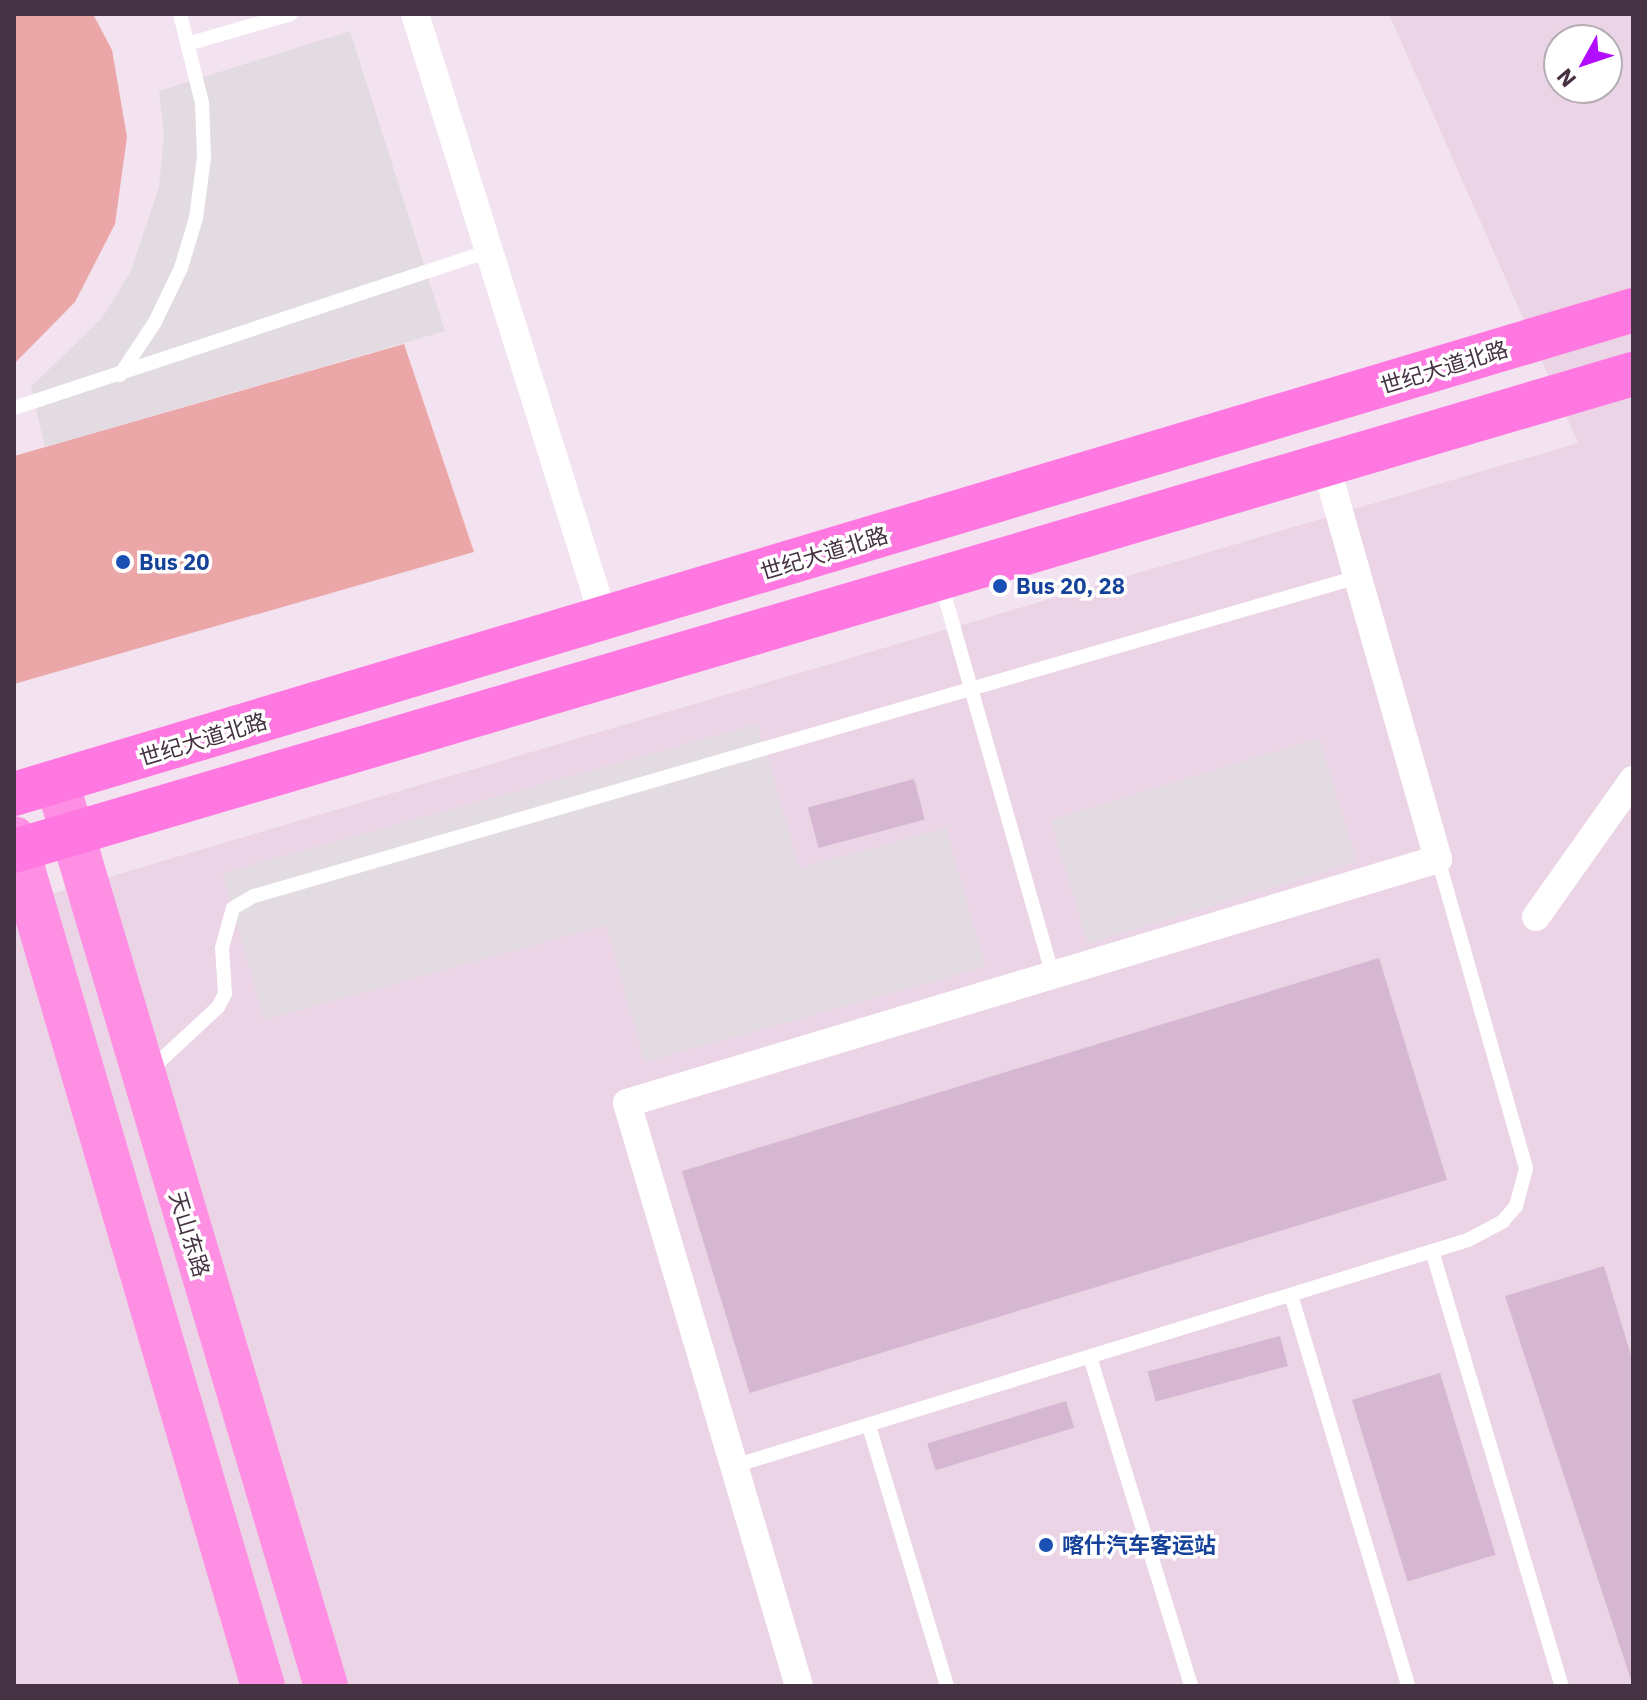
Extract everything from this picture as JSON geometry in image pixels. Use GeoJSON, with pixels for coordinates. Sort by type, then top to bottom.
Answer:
{"type":"FeatureCollection","features":[{"type":"Feature","properties":{"kind":"highway","name":"世纪大道北路"},"geometry":{"type":"LineString","coordinates":[[14,794],[1633,310]]}},
{"type":"Feature","properties":{"kind":"highway"},"geometry":{"type":"LineString","coordinates":[[15,846],[72,835],[1633,374]]}},
{"type":"Feature","properties":{"kind":"main road","name":"天山东路"},"geometry":{"type":"LineString","coordinates":[[57,782],[326,1686]]}},
{"type":"Feature","properties":{"kind":"main road"},"geometry":{"type":"LineString","coordinates":[[15,846],[263,1686]]}},
{"type":"Feature","properties":{"kind":"street"},"geometry":{"type":"LineString","coordinates":[[415,14],[604,619]]}},
{"type":"Feature","properties":{"kind":"street"},"geometry":{"type":"LineString","coordinates":[[799,1686],[627,1103],[1438,859],[1326,465]]}},
{"type":"Feature","properties":{"kind":"street"},"geometry":{"type":"LineString","coordinates":[[1536,917],[1633,780]]}},
{"type":"Feature","properties":{"kind":"lane"},"geometry":{"type":"LineString","coordinates":[[120,375],[168,295],[196,218],[204,143],[191,43],[180,14]]}},
{"type":"Feature","properties":{"kind":"lane"},"geometry":{"type":"LineString","coordinates":[[191,43],[291,14]]}},
{"type":"Feature","properties":{"kind":"lane"},"geometry":{"type":"LineString","coordinates":[[14,408],[489,251]]}},
{"type":"Feature","properties":{"kind":"lane"},"geometry":{"type":"LineString","coordinates":[[143,1077],[218,1007],[225,994],[222,948],[233,908],[254,896],[1358,577]]}},
{"type":"Feature","properties":{"kind":"lane"},"geometry":{"type":"LineString","coordinates":[[940,579],[1053,975]]}},
{"type":"Feature","properties":{"kind":"lane"},"geometry":{"type":"LineString","coordinates":[[734,1466],[1432,1251],[1503,1221],[1520,1197],[1526,1168],[1438,859]]}},
{"type":"Feature","properties":{"kind":"lane"},"geometry":{"type":"LineString","coordinates":[[1432,1251],[1562,1686]]}},
{"type":"Feature","properties":{"kind":"lane"},"geometry":{"type":"LineString","coordinates":[[1291,1295],[1408,1686]]}},
{"type":"Feature","properties":{"kind":"lane"},"geometry":{"type":"LineString","coordinates":[[1090,1357],[1191,1686]]}},
{"type":"Feature","properties":{"kind":"lane"},"geometry":{"type":"LineString","coordinates":[[869,1426],[947,1686]]}},
{"type":"Feature","properties":{"kind":"shaded area"},"geometry":{"type":"Polygon","coordinates":[[[14,14],[93,14],[112,50],[127,137],[115,224],[75,302],[14,364],[14,14]]]}},
{"type":"Feature","properties":{"kind":"shaded area"},"geometry":{"type":"Polygon","coordinates":[[[1389,14],[1633,14],[1633,1686],[14,1686],[14,905],[1578,443],[1389,14]]]}},
{"type":"Feature","properties":{"kind":"shaded area"},"geometry":{"type":"Polygon","coordinates":[[[350,31],[445,331],[45,447],[31,387],[102,318],[130,273],[159,187],[164,134],[159,91],[350,31]]]}},
{"type":"Feature","properties":{"kind":"shaded area"},"geometry":{"type":"Polygon","coordinates":[[[404,344],[474,552],[14,684],[14,456],[404,344]]]}},
{"type":"Feature","properties":{"kind":"shaded area"},"geometry":{"type":"Polygon","coordinates":[[[758,724],[799,868],[946,828],[985,967],[645,1062],[606,925],[264,1020],[223,873],[758,724]]]}},
{"type":"Feature","properties":{"kind":"shaded area"},"geometry":{"type":"Polygon","coordinates":[[[1319,738],[1357,861],[1088,944],[1050,820],[1319,738]]]}},
{"type":"Feature","properties":{"kind":"building"},"geometry":{"type":"Polygon","coordinates":[[[914,779],[925,820],[819,848],[808,807],[914,779]]]}},
{"type":"Feature","properties":{"kind":"building"},"geometry":{"type":"Polygon","coordinates":[[[1379,958],[1447,1180],[750,1393],[682,1171],[1379,958]]]}},
{"type":"Feature","properties":{"kind":"building"},"geometry":{"type":"Polygon","coordinates":[[[1604,1266],[1633,1362],[1633,1686],[1505,1296],[1604,1266]]]}},
{"type":"Feature","properties":{"kind":"building"},"geometry":{"type":"Polygon","coordinates":[[[1280,1336],[1288,1366],[1156,1401],[1148,1371],[1280,1336]]]}},
{"type":"Feature","properties":{"kind":"building"},"geometry":{"type":"Polygon","coordinates":[[[1440,1373],[1496,1555],[1408,1582],[1352,1400],[1440,1373]]]}},
{"type":"Feature","properties":{"kind":"building"},"geometry":{"type":"Polygon","coordinates":[[[1066,1401],[1074,1428],[936,1470],[927,1443],[1066,1401]]]}},
{"type":"Feature","properties":{"kind":"place","name":"Bus 20"},"geometry":{"type":"Point","coordinates":[123,562]}},
{"type":"Feature","properties":{"kind":"place","name":"Bus 20, 28"},"geometry":{"type":"Point","coordinates":[1000,586]}},
{"type":"Feature","properties":{"kind":"place","name":"喀什汽车客运站"},"geometry":{"type":"Point","coordinates":[1046,1545]}}]}
